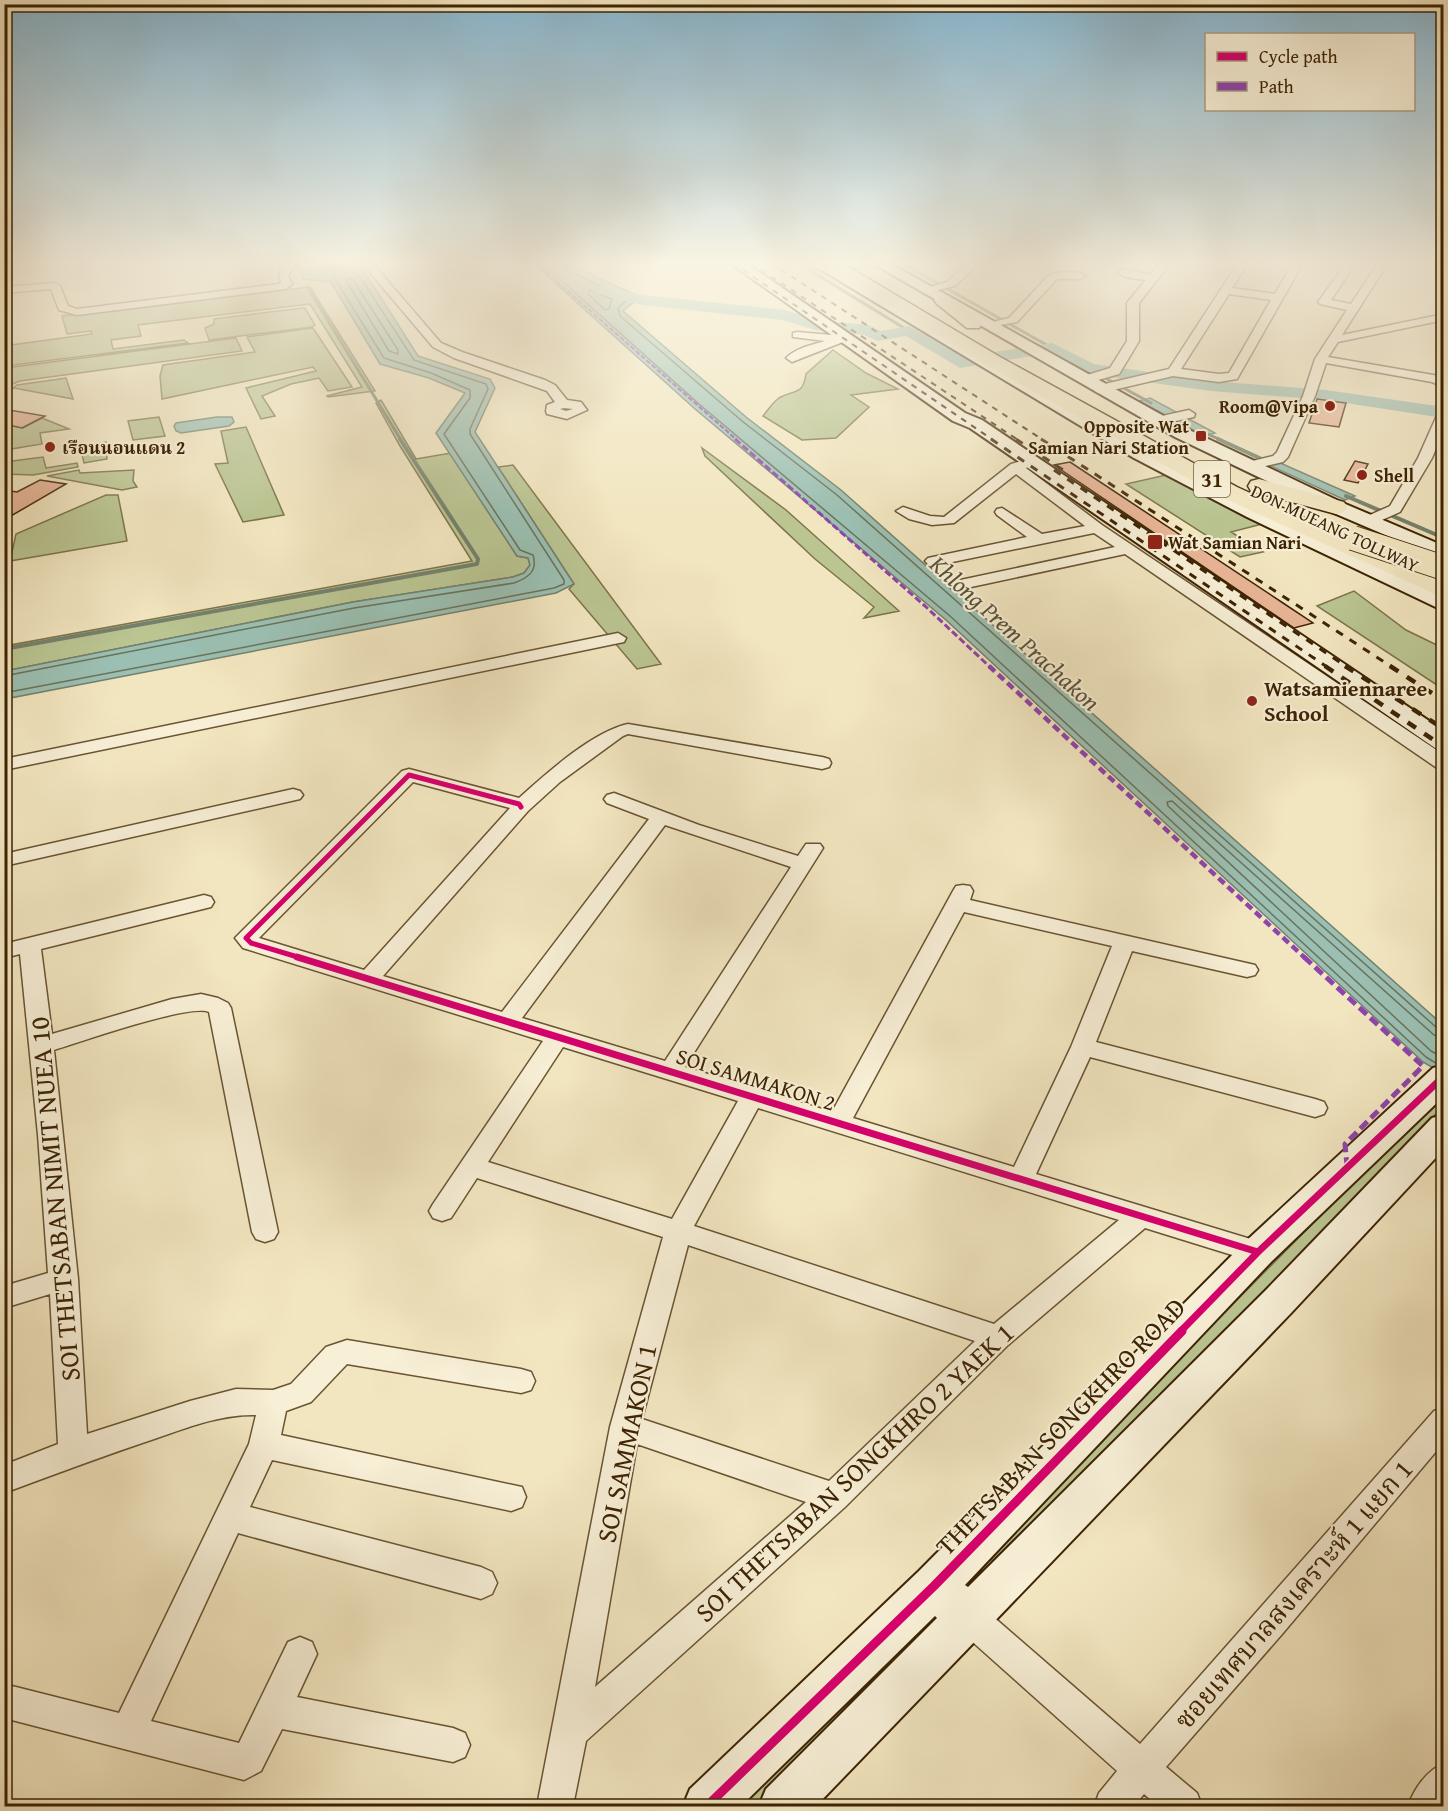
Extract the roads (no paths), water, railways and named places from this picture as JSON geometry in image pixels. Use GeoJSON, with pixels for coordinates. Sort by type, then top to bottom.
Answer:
{"type":"FeatureCollection","features":[{"type":"Feature","properties":{"kind":"highway","name":"31"},"geometry":{"type":"LineString","coordinates":[[967,348],[984,359],[1229,492],[1443,590]]}},
{"type":"Feature","properties":{"kind":"highway","name":"DON MUEANG TOLLWAY"},"geometry":{"type":"LineString","coordinates":[[975,348],[1231,490],[1443,590]]}},
{"type":"Feature","properties":{"kind":"highway","name":"DON MUEANG TOLLWAY"},"geometry":{"type":"LineString","coordinates":[[996,348],[1134,428],[1246,487],[1373,522],[1443,577]]}},
{"type":"Feature","properties":{"kind":"highway","name":"31"},"geometry":{"type":"LineString","coordinates":[[1019,348],[1144,426],[1261,469],[1362,535],[1443,569]]}},
{"type":"Feature","properties":{"kind":"highway"},"geometry":{"type":"LineString","coordinates":[[1261,469],[1336,507]]}},
{"type":"Feature","properties":{"kind":"highway"},"geometry":{"type":"LineString","coordinates":[[1373,522],[1443,569]]}},
{"type":"Feature","properties":{"kind":"street"},"geometry":{"type":"LineString","coordinates":[[442,348],[542,383],[550,388],[563,404]]}},
{"type":"Feature","properties":{"kind":"street"},"geometry":{"type":"LineString","coordinates":[[792,358],[811,348]]}},
{"type":"Feature","properties":{"kind":"street"},"geometry":{"type":"LineString","coordinates":[[863,348],[959,417],[976,424],[1097,528],[1443,764]]}},
{"type":"Feature","properties":{"kind":"street","name":"31"},"geometry":{"type":"LineString","coordinates":[[966,348],[1197,484],[1443,605]]}},
{"type":"Feature","properties":{"kind":"street"},"geometry":{"type":"LineString","coordinates":[[1104,384],[1129,348]]}},
{"type":"Feature","properties":{"kind":"street"},"geometry":{"type":"LineString","coordinates":[[1173,372],[1188,348]]}},
{"type":"Feature","properties":{"kind":"street"},"geometry":{"type":"LineString","coordinates":[[1104,384],[1156,378],[1173,372],[1225,379],[1233,376],[1249,348]]}},
{"type":"Feature","properties":{"kind":"street"},"geometry":{"type":"LineString","coordinates":[[1261,469],[1283,454],[1310,394],[1321,359],[1328,348]]}},
{"type":"Feature","properties":{"kind":"street","name":"31"},"geometry":{"type":"LineString","coordinates":[[1026,352],[1104,384],[1162,420],[1261,469]]}},
{"type":"Feature","properties":{"kind":"street"},"geometry":{"type":"LineString","coordinates":[[1321,359],[1435,379],[1443,383]]}},
{"type":"Feature","properties":{"kind":"street"},"geometry":{"type":"LineString","coordinates":[[1162,420],[1188,414]]}},
{"type":"Feature","properties":{"kind":"street"},"geometry":{"type":"LineString","coordinates":[[1373,522],[1425,458],[1443,415]]}},
{"type":"Feature","properties":{"kind":"street"},"geometry":{"type":"LineString","coordinates":[[903,511],[930,521],[949,520],[1025,465]]}},
{"type":"Feature","properties":{"kind":"street"},"geometry":{"type":"LineString","coordinates":[[1025,465],[1443,743]]}},
{"type":"Feature","properties":{"kind":"street","name":"31"},"geometry":{"type":"LineString","coordinates":[[1336,507],[1443,554]]}},
{"type":"Feature","properties":{"kind":"street"},"geometry":{"type":"LineString","coordinates":[[1002,512],[1039,539]]}},
{"type":"Feature","properties":{"kind":"street"},"geometry":{"type":"LineString","coordinates":[[933,561],[1097,528]]}},
{"type":"Feature","properties":{"kind":"street"},"geometry":{"type":"LineString","coordinates":[[957,585],[1127,549]]}},
{"type":"Feature","properties":{"kind":"street"},"geometry":{"type":"LineString","coordinates":[[4,765],[618,638]]}},
{"type":"Feature","properties":{"kind":"street"},"geometry":{"type":"LineString","coordinates":[[369,979],[520,807],[562,771],[622,730],[822,763]]}},
{"type":"Feature","properties":{"kind":"street","name":"SOI SAMMAKON 2"},"geometry":{"type":"LineString","coordinates":[[520,807],[519,804],[409,775],[246,939],[251,943],[1258,1252]]}},
{"type":"Feature","properties":{"kind":"street"},"geometry":{"type":"LineString","coordinates":[[4,860],[293,795]]}},
{"type":"Feature","properties":{"kind":"street"},"geometry":{"type":"LineString","coordinates":[[614,800],[661,817],[808,856],[670,1072]]}},
{"type":"Feature","properties":{"kind":"street"},"geometry":{"type":"LineString","coordinates":[[507,1022],[661,817]]}},
{"type":"Feature","properties":{"kind":"street"},"geometry":{"type":"LineString","coordinates":[[838,1123],[961,897],[1124,943],[1248,970]]}},
{"type":"Feature","properties":{"kind":"street"},"geometry":{"type":"LineString","coordinates":[[4,951],[204,902]]}},
{"type":"Feature","properties":{"kind":"street"},"geometry":{"type":"LineString","coordinates":[[1021,1179],[1083,1047],[1124,943]]}},
{"type":"Feature","properties":{"kind":"street","name":"SOI THETSABAN NIMIT NUEA 10"},"geometry":{"type":"LineString","coordinates":[[30,945],[43,1044],[64,1279],[73,1452]]}},
{"type":"Feature","properties":{"kind":"street"},"geometry":{"type":"LineString","coordinates":[[43,1044],[172,1007],[201,1002],[220,1008],[266,1232]]}},
{"type":"Feature","properties":{"kind":"street"},"geometry":{"type":"LineString","coordinates":[[442,1211],[558,1037]]}},
{"type":"Feature","properties":{"kind":"street"},"geometry":{"type":"LineString","coordinates":[[1083,1047],[1315,1108]]}},
{"type":"Feature","properties":{"kind":"street","name":"THETSABAN SONGKHRO ROAD"},"geometry":{"type":"LineString","coordinates":[[707,1806],[934,1586],[1258,1252],[1443,1076]]}},
{"type":"Feature","properties":{"kind":"street","name":"SOI SAMMAKON 1"},"geometry":{"type":"LineString","coordinates":[[555,1806],[625,1427],[678,1231],[752,1097]]}},
{"type":"Feature","properties":{"kind":"street"},"geometry":{"type":"LineString","coordinates":[[783,1806],[1279,1301],[1432,1139]]}},
{"type":"Feature","properties":{"kind":"street"},"geometry":{"type":"LineString","coordinates":[[472,1167],[678,1231],[998,1337]]}},
{"type":"Feature","properties":{"kind":"street","name":"SOI THETSABAN SONGKHRO 2 YAEK 1"},"geometry":{"type":"LineString","coordinates":[[570,1732],[834,1497],[998,1337],[1141,1216]]}},
{"type":"Feature","properties":{"kind":"street"},"geometry":{"type":"LineString","coordinates":[[4,1297],[64,1279]]}},
{"type":"Feature","properties":{"kind":"street"},"geometry":{"type":"LineString","coordinates":[[4,1479],[73,1452],[190,1414],[236,1402],[273,1403],[301,1393],[336,1356],[347,1352],[520,1381]]}},
{"type":"Feature","properties":{"kind":"street"},"geometry":{"type":"LineString","coordinates":[[129,1731],[264,1445],[273,1403]]}},
{"type":"Feature","properties":{"kind":"street","name":"ซอยเทศบาลสงเคราะห์ 1 แยก 1"},"geometry":{"type":"LineString","coordinates":[[1112,1806],[1142,1768],[1271,1622],[1443,1420]]}},
{"type":"Feature","properties":{"kind":"street"},"geometry":{"type":"LineString","coordinates":[[625,1427],[834,1497]]}},
{"type":"Feature","properties":{"kind":"street"},"geometry":{"type":"LineString","coordinates":[[264,1445],[511,1497]]}},
{"type":"Feature","properties":{"kind":"street"},"geometry":{"type":"LineString","coordinates":[[230,1516],[481,1583]]}},
{"type":"Feature","properties":{"kind":"street"},"geometry":{"type":"LineString","coordinates":[[934,1586],[1184,1806]]}},
{"type":"Feature","properties":{"kind":"street"},"geometry":{"type":"LineString","coordinates":[[4,1701],[244,1762],[253,1752],[300,1654]]}},
{"type":"Feature","properties":{"kind":"street"},"geometry":{"type":"LineString","coordinates":[[274,1710],[453,1745]]}},
{"type":"Feature","properties":{"kind":"street"},"geometry":{"type":"LineString","coordinates":[[1426,1806],[1443,1781]]}},
{"type":"Feature","properties":{"kind":"water"},"geometry":{"type":"Polygon","coordinates":[[[370,348],[413,348],[418,356],[490,379],[495,388],[475,432],[574,584],[556,593],[5,699],[5,671],[353,602],[513,577],[524,573],[530,565],[528,558],[517,556],[436,433],[465,393],[429,378],[380,364],[370,348]]]}},
{"type":"Feature","properties":{"kind":"water"},"geometry":{"type":"Polygon","coordinates":[[[627,348],[665,348],[746,417],[841,490],[1443,1025],[1443,1074],[1423,1062],[946,620],[695,409],[627,348]]]}},
{"type":"Feature","properties":{"kind":"water"},"geometry":{"type":"Polygon","coordinates":[[[1150,398],[1215,433],[1204,436],[1139,401],[1150,398]]]}},
{"type":"Feature","properties":{"kind":"water"},"geometry":{"type":"Polygon","coordinates":[[[232,417],[234,422],[229,426],[181,433],[176,431],[174,426],[176,423],[232,417]]]}},
{"type":"Feature","properties":{"kind":"water"},"geometry":{"type":"Polygon","coordinates":[[[1278,462],[1355,496],[1345,500],[1269,465],[1278,462]]]}},
{"type":"Feature","properties":{"kind":"waterway"},"geometry":{"type":"LineString","coordinates":[[344,348],[401,440]]}},
{"type":"Feature","properties":{"kind":"waterway"},"geometry":{"type":"LineString","coordinates":[[935,348],[960,363],[1052,348],[1089,369],[1211,386],[1326,395],[1444,413]]}},
{"type":"Feature","properties":{"kind":"waterway"},"geometry":{"type":"LineString","coordinates":[[1089,369],[1151,403]]}},
{"type":"Feature","properties":{"kind":"waterway"},"geometry":{"type":"LineString","coordinates":[[1203,432],[1221,440]]}},
{"type":"Feature","properties":{"kind":"waterway"},"geometry":{"type":"LineString","coordinates":[[4,649],[477,564],[478,559],[400,439]]}},
{"type":"Feature","properties":{"kind":"waterway"},"geometry":{"type":"LineString","coordinates":[[1218,439],[1266,461]]}},
{"type":"Feature","properties":{"kind":"waterway"},"geometry":{"type":"LineString","coordinates":[[1346,496],[1444,538]]}},
{"type":"Feature","properties":{"kind":"railway"},"geometry":{"type":"LineString","coordinates":[[857,348],[993,440]]}},
{"type":"Feature","properties":{"kind":"railway"},"geometry":{"type":"LineString","coordinates":[[878,348],[1018,440]]}},
{"type":"Feature","properties":{"kind":"railway"},"geometry":{"type":"LineString","coordinates":[[901,348],[1043,440]]}},
{"type":"Feature","properties":{"kind":"railway"},"geometry":{"type":"LineString","coordinates":[[991,439],[1327,667]]}},
{"type":"Feature","properties":{"kind":"railway"},"geometry":{"type":"LineString","coordinates":[[1016,439],[1063,470]]}},
{"type":"Feature","properties":{"kind":"railway"},"geometry":{"type":"LineString","coordinates":[[1041,439],[1392,667]]}},
{"type":"Feature","properties":{"kind":"railway"},"geometry":{"type":"LineString","coordinates":[[1054,470],[1347,667]]}},
{"type":"Feature","properties":{"kind":"railway"},"geometry":{"type":"LineString","coordinates":[[1325,666],[1444,747]]}},
{"type":"Feature","properties":{"kind":"railway"},"geometry":{"type":"LineString","coordinates":[[1345,666],[1444,729]]}},
{"type":"Feature","properties":{"kind":"railway"},"geometry":{"type":"LineString","coordinates":[[1390,666],[1444,701]]}},
{"type":"Feature","properties":{"kind":"place","name":"Room@Vipa"},"geometry":{"type":"Point","coordinates":[1330,406]}},
{"type":"Feature","properties":{"kind":"place","name":"Opposite Wat Samian Nari Station"},"geometry":{"type":"Point","coordinates":[1201,436]}},
{"type":"Feature","properties":{"kind":"place","name":"เรือนนอนแดน 2"},"geometry":{"type":"Point","coordinates":[50,447]}},
{"type":"Feature","properties":{"kind":"place","name":"Shell"},"geometry":{"type":"Point","coordinates":[1362,475]}},
{"type":"Feature","properties":{"kind":"place","name":"Wat Samian Nari"},"geometry":{"type":"Point","coordinates":[1155,542]}},
{"type":"Feature","properties":{"kind":"place","name":"Watsamiennaree School"},"geometry":{"type":"Point","coordinates":[1252,701]}},
{"type":"Feature","properties":{"kind":"water label","name":"Khlong Prem Prachakon"},"geometry":{"type":"Point","coordinates":[1015,633]}}]}
